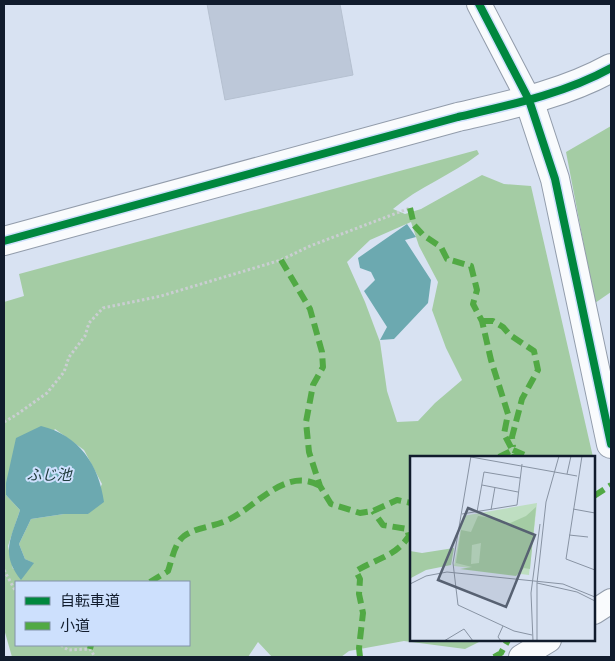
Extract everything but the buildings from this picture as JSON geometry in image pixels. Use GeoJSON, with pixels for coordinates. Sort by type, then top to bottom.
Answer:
{"type":"FeatureCollection","features":[{"type":"Feature","properties":{"kind":"street"},"geometry":{"type":"LineString","coordinates":[[479,4],[529,100],[555,179],[611,444]]}},
{"type":"Feature","properties":{"kind":"street"},"geometry":{"type":"LineString","coordinates":[[4,241],[529,100],[570,86],[611,68]]}},
{"type":"Feature","properties":{"kind":"street"},"geometry":{"type":"LineString","coordinates":[[595,611],[611,601]]}},
{"type":"Feature","properties":{"kind":"street"},"geometry":{"type":"LineString","coordinates":[[525,656],[548,641]]}},
{"type":"Feature","properties":{"kind":"path"},"geometry":{"type":"LineString","coordinates":[[4,420],[16,415],[47,393],[64,372],[69,357],[85,336],[89,323],[103,308],[161,296],[281,260],[310,246],[410,208]]}},
{"type":"Feature","properties":{"kind":"path"},"geometry":{"type":"LineString","coordinates":[[4,570],[15,590]]}},
{"type":"Feature","properties":{"kind":"path"},"geometry":{"type":"LineString","coordinates":[[62,646],[68,650],[90,649],[96,657]]}},
{"type":"Feature","properties":{"kind":"shaded area"},"geometry":{"type":"Polygon","coordinates":[[[611,126],[611,292],[595,303],[566,152],[611,126]]]}},
{"type":"Feature","properties":{"kind":"shaded area"},"geometry":{"type":"Polygon","coordinates":[[[477,150],[479,154],[413,194],[393,209],[405,214],[421,209],[482,175],[504,184],[531,186],[593,456],[410,456],[410,641],[481,641],[465,649],[404,641],[349,651],[341,657],[272,657],[258,642],[248,657],[12,657],[4,629],[4,302],[24,296],[19,274],[477,150]],[[411,222],[370,240],[347,262],[380,342],[387,391],[397,422],[418,421],[435,403],[462,380],[446,348],[432,310],[438,282],[419,246],[411,222]],[[55,429],[6,495],[20,510],[8,546],[13,569],[33,563],[25,559],[19,544],[31,519],[64,514],[88,514],[102,484],[84,450],[55,429]]]}},
{"type":"Feature","properties":{"kind":"water"},"geometry":{"type":"Polygon","coordinates":[[[407,224],[416,237],[405,240],[431,280],[428,303],[394,339],[380,340],[387,327],[364,291],[375,280],[371,272],[360,268],[358,258],[407,224]]]}},
{"type":"Feature","properties":{"kind":"water","name":"ふじ池"},"geometry":{"type":"Polygon","coordinates":[[[41,426],[66,436],[85,454],[97,476],[104,502],[88,514],[64,514],[31,519],[19,544],[25,559],[34,563],[21,580],[15,571],[9,554],[11,538],[20,510],[6,495],[6,483],[16,438],[41,426]]]}},
{"type":"Feature","properties":{"kind":"marked path"},"geometry":{"type":"LineString","coordinates":[[410,208],[414,225],[423,235],[441,247],[447,259],[471,266],[477,290],[473,304],[482,321],[491,360],[508,414],[504,434],[515,456]]}},
{"type":"Feature","properties":{"kind":"marked path"},"geometry":{"type":"LineString","coordinates":[[281,260],[310,309],[322,352],[323,367],[313,385],[306,422],[309,452],[320,486],[331,504],[360,513],[373,511],[397,500],[410,503]]}},
{"type":"Feature","properties":{"kind":"marked path"},"geometry":{"type":"LineString","coordinates":[[482,321],[493,321],[534,351],[538,370],[522,399],[512,437],[513,447]]}},
{"type":"Feature","properties":{"kind":"marked path"},"geometry":{"type":"LineString","coordinates":[[513,450],[527,456]]}},
{"type":"Feature","properties":{"kind":"marked path"},"geometry":{"type":"LineString","coordinates":[[501,456],[513,450]]}},
{"type":"Feature","properties":{"kind":"marked path"},"geometry":{"type":"LineString","coordinates":[[152,581],[168,571],[178,543],[189,533],[228,520],[283,485],[295,481],[307,481],[320,486]]}},
{"type":"Feature","properties":{"kind":"marked path"},"geometry":{"type":"LineString","coordinates":[[595,495],[611,485]]}},
{"type":"Feature","properties":{"kind":"marked path"},"geometry":{"type":"LineString","coordinates":[[360,657],[359,648],[363,613],[359,594],[360,579],[356,571],[392,553],[409,536],[407,529],[383,525],[373,511]]}},
{"type":"Feature","properties":{"kind":"marked path"},"geometry":{"type":"LineString","coordinates":[[494,657],[501,653],[507,641]]}},
{"type":"Feature","properties":{"kind":"cycle path"},"geometry":{"type":"LineString","coordinates":[[479,4],[529,100],[555,179],[611,444]]}},
{"type":"Feature","properties":{"kind":"cycle path"},"geometry":{"type":"LineString","coordinates":[[4,241],[458,117],[536,98],[575,85],[611,68]]}}]}
